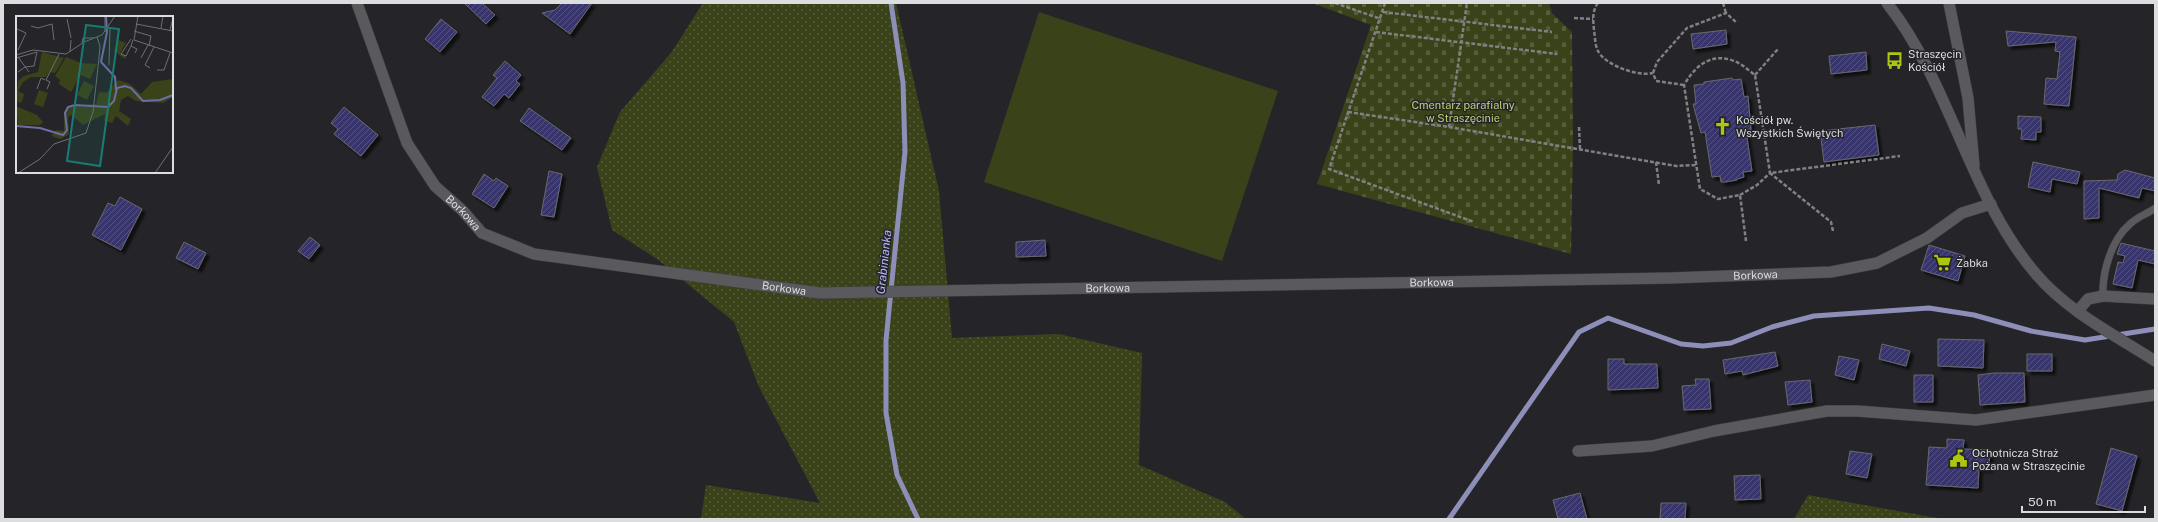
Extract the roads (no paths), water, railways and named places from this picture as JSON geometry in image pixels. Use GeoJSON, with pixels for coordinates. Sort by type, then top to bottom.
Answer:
{"type":"FeatureCollection","features":[{"type":"Feature","properties":{"kind":"street","name":"Borkowa"},"geometry":{"type":"LineString","coordinates":[[357,3],[407,143],[435,186],[464,211],[482,234],[534,254],[820,293],[1679,278],[1831,272],[1877,262],[1927,238],[1962,212],[1991,204]]}},
{"type":"Feature","properties":{"kind":"street"},"geometry":{"type":"LineString","coordinates":[[1887,3],[1921,56],[1991,204],[2010,238],[2033,270],[2078,311],[2155,362]]}},
{"type":"Feature","properties":{"kind":"street"},"geometry":{"type":"LineString","coordinates":[[1949,3],[1968,98],[1974,166]]}},
{"type":"Feature","properties":{"kind":"street"},"geometry":{"type":"LineString","coordinates":[[2078,311],[2088,299],[2103,296],[2155,299]]}},
{"type":"Feature","properties":{"kind":"street"},"geometry":{"type":"LineString","coordinates":[[1578,451],[1631,449],[1652,446],[1714,430],[1827,412],[1857,411],[1976,420],[2155,395]]}},
{"type":"Feature","properties":{"kind":"lane"},"geometry":{"type":"LineString","coordinates":[[2103,296],[2102,280],[2116,241],[2130,224],[2154,209]]}},
{"type":"Feature","properties":{"kind":"waterway","name":"Grabinianka"},"geometry":{"type":"LineString","coordinates":[[891,3],[903,83],[905,152],[886,340],[886,413],[897,475],[918,519]]}},
{"type":"Feature","properties":{"kind":"waterway"},"geometry":{"type":"LineString","coordinates":[[1449,519],[1579,332],[1608,318],[1681,344],[1703,346],[1731,343],[1772,327],[1814,316],[1929,308],[1974,315],[2031,331],[2085,340],[2155,329]]}},
{"type":"Feature","properties":{"kind":"place","name":"Straszęcin Kościół"},"geometry":{"type":"Point","coordinates":[1895,60]}},
{"type":"Feature","properties":{"kind":"place","name":"Kościół pw. Wszystkich Świętych"},"geometry":{"type":"Point","coordinates":[1723,126]}},
{"type":"Feature","properties":{"kind":"place","name":"Żabka"},"geometry":{"type":"Point","coordinates":[1943,263]}},
{"type":"Feature","properties":{"kind":"place","name":"Ochotnicza Straż Pożana w Straszęcinie"},"geometry":{"type":"Point","coordinates":[1959,459]}},
{"type":"Feature","properties":{"kind":"park label","name":"Cmentarz parafialny w Straszęcinie"},"geometry":{"type":"Point","coordinates":[1463,111]}}]}
